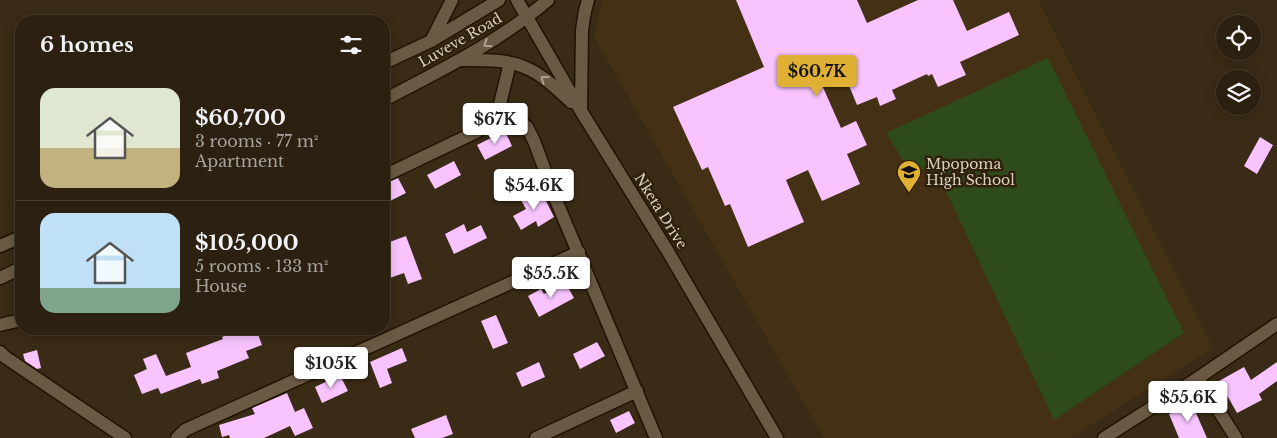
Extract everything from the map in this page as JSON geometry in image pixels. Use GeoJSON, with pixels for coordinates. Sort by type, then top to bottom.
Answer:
{"type":"FeatureCollection","features":[{"type":"Feature","properties":{"kind":"street"},"geometry":{"type":"LineString","coordinates":[[431,41],[452,0]]}},
{"type":"Feature","properties":{"kind":"street","name":"Luveve Road"},"geometry":{"type":"LineString","coordinates":[[390,60],[431,41],[499,0]]}},
{"type":"Feature","properties":{"kind":"street","name":"Nketa Drive"},"geometry":{"type":"LineString","coordinates":[[517,0],[581,111],[668,250],[777,438]]}},
{"type":"Feature","properties":{"kind":"street","name":"Luveve Road"},"geometry":{"type":"LineString","coordinates":[[390,97],[461,60],[528,17],[548,0]]}},
{"type":"Feature","properties":{"kind":"street"},"geometry":{"type":"LineString","coordinates":[[581,111],[582,30],[584,10],[588,0]]}},
{"type":"Feature","properties":{"kind":"street"},"geometry":{"type":"LineString","coordinates":[[461,60],[510,63],[523,66],[556,88],[581,111]]}},
{"type":"Feature","properties":{"kind":"street"},"geometry":{"type":"LineString","coordinates":[[390,173],[478,131],[500,104],[510,63]]}},
{"type":"Feature","properties":{"kind":"street"},"geometry":{"type":"LineString","coordinates":[[500,104],[526,127],[530,134],[656,438]]}},
{"type":"Feature","properties":{"kind":"street"},"geometry":{"type":"LineString","coordinates":[[0,246],[15,240]]}},
{"type":"Feature","properties":{"kind":"street"},"geometry":{"type":"LineString","coordinates":[[177,438],[185,430],[579,252]]}},
{"type":"Feature","properties":{"kind":"street"},"geometry":{"type":"LineString","coordinates":[[0,278],[15,271]]}},
{"type":"Feature","properties":{"kind":"street"},"geometry":{"type":"LineString","coordinates":[[0,325],[15,321]]}},
{"type":"Feature","properties":{"kind":"street"},"geometry":{"type":"LineString","coordinates":[[1104,438],[1198,378],[1277,324]]}},
{"type":"Feature","properties":{"kind":"street"},"geometry":{"type":"LineString","coordinates":[[0,352],[125,438]]}},
{"type":"Feature","properties":{"kind":"street"},"geometry":{"type":"LineString","coordinates":[[1198,378],[1236,438]]}},
{"type":"Feature","properties":{"kind":"street"},"geometry":{"type":"LineString","coordinates":[[536,438],[637,391]]}},
{"type":"Feature","properties":{"kind":"shaded area","name":"Mpopoma High School"},"geometry":{"type":"Polygon","coordinates":[[[602,0],[1038,0],[1213,348],[1071,438],[824,438],[594,37],[602,0]]]}},
{"type":"Feature","properties":{"kind":"green space"},"geometry":{"type":"Polygon","coordinates":[[[1048,58],[1184,333],[1054,420],[937,172],[907,166],[886,133],[1048,58]]]}},
{"type":"Feature","properties":{"kind":"building"},"geometry":{"type":"Polygon","coordinates":[[[736,0],[857,0],[867,23],[918,0],[953,0],[967,31],[1009,12],[1019,35],[960,62],[966,75],[938,87],[932,74],[928,76],[927,74],[892,90],[896,99],[880,106],[877,97],[857,105],[841,66],[818,76],[841,128],[856,121],[867,145],[847,154],[860,184],[822,201],[808,170],[786,180],[804,222],[748,247],[730,204],[725,206],[708,167],[702,170],[673,107],[764,67],[736,0]]]}},
{"type":"Feature","properties":{"kind":"building"},"geometry":{"type":"Polygon","coordinates":[[[505,131],[512,146],[485,160],[477,145],[505,131]]]}},
{"type":"Feature","properties":{"kind":"building"},"geometry":{"type":"Polygon","coordinates":[[[1260,137],[1273,145],[1257,174],[1244,166],[1260,137]]]}},
{"type":"Feature","properties":{"kind":"building"},"geometry":{"type":"Polygon","coordinates":[[[454,161],[461,175],[435,189],[427,175],[454,161]]]}},
{"type":"Feature","properties":{"kind":"building"},"geometry":{"type":"Polygon","coordinates":[[[398,178],[406,193],[390,201],[390,181],[398,178]]]}},
{"type":"Feature","properties":{"kind":"building"},"geometry":{"type":"Polygon","coordinates":[[[540,189],[554,217],[538,227],[536,221],[521,230],[513,216],[526,209],[521,200],[540,189]]]}},
{"type":"Feature","properties":{"kind":"building"},"geometry":{"type":"Polygon","coordinates":[[[464,224],[467,232],[481,225],[487,238],[454,254],[445,234],[464,224]]]}},
{"type":"Feature","properties":{"kind":"building"},"geometry":{"type":"Polygon","coordinates":[[[406,236],[422,279],[408,284],[404,273],[390,278],[390,242],[406,236]]]}},
{"type":"Feature","properties":{"kind":"building"},"geometry":{"type":"Polygon","coordinates":[[[565,282],[574,298],[539,317],[528,296],[541,289],[544,294],[565,282]]]}},
{"type":"Feature","properties":{"kind":"building"},"geometry":{"type":"Polygon","coordinates":[[[496,315],[508,343],[493,349],[481,321],[496,315]]]}},
{"type":"Feature","properties":{"kind":"building"},"geometry":{"type":"Polygon","coordinates":[[[227,335],[258,335],[262,345],[246,351],[249,358],[217,371],[219,378],[202,384],[200,379],[161,394],[158,388],[142,394],[134,375],[147,369],[143,359],[156,354],[166,376],[191,367],[186,353],[223,339],[222,337],[227,335]]]}},
{"type":"Feature","properties":{"kind":"building"},"geometry":{"type":"Polygon","coordinates":[[[597,342],[605,356],[580,369],[573,354],[597,342]]]}},
{"type":"Feature","properties":{"kind":"building"},"geometry":{"type":"Polygon","coordinates":[[[402,348],[407,361],[387,369],[392,383],[380,388],[370,362],[402,348]]]}},
{"type":"Feature","properties":{"kind":"building"},"geometry":{"type":"Polygon","coordinates":[[[37,350],[41,368],[37,369],[25,361],[23,354],[37,350]]]}},
{"type":"Feature","properties":{"kind":"building"},"geometry":{"type":"Polygon","coordinates":[[[539,362],[545,377],[522,387],[516,373],[539,362]]]}},
{"type":"Feature","properties":{"kind":"building"},"geometry":{"type":"Polygon","coordinates":[[[1277,362],[1277,381],[1259,394],[1262,400],[1237,413],[1219,381],[1244,367],[1251,380],[1277,362]]]}},
{"type":"Feature","properties":{"kind":"building"},"geometry":{"type":"Polygon","coordinates":[[[340,375],[348,391],[322,403],[315,387],[340,375]]]}},
{"type":"Feature","properties":{"kind":"building"},"geometry":{"type":"Polygon","coordinates":[[[287,393],[295,412],[304,408],[313,428],[295,436],[290,426],[264,438],[230,438],[229,435],[222,437],[219,425],[255,414],[252,408],[287,393]]]}},
{"type":"Feature","properties":{"kind":"building"},"geometry":{"type":"Polygon","coordinates":[[[1192,404],[1207,438],[1179,438],[1169,414],[1192,404]]]}},
{"type":"Feature","properties":{"kind":"building"},"geometry":{"type":"Polygon","coordinates":[[[629,411],[635,423],[616,433],[610,420],[629,411]]]}},
{"type":"Feature","properties":{"kind":"building"},"geometry":{"type":"Polygon","coordinates":[[[446,415],[453,434],[442,438],[415,438],[411,429],[446,415]]]}},
{"type":"Feature","properties":{"kind":"place","name":"Mpopoma High School"},"geometry":{"type":"Point","coordinates":[909,193]}}]}
